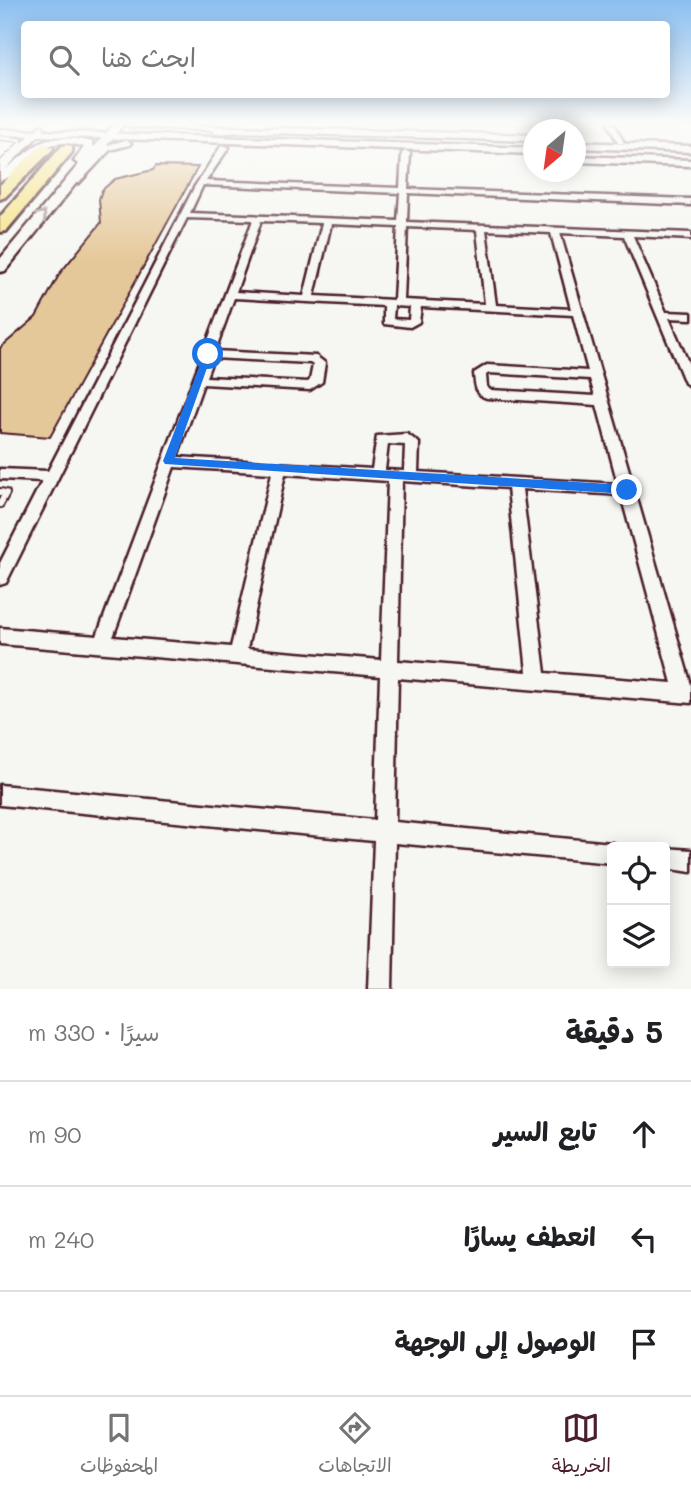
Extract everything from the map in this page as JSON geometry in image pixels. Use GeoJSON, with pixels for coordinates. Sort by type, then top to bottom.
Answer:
{"type":"FeatureCollection","features":[{"type":"Feature","properties":{"kind":"highway"},"geometry":{"type":"LineString","coordinates":[[0,194],[24,170]]}},
{"type":"Feature","properties":{"kind":"highway"},"geometry":{"type":"LineString","coordinates":[[0,227],[49,170]]}},
{"type":"Feature","properties":{"kind":"main road"},"geometry":{"type":"LineString","coordinates":[[61,191],[62,181],[71,170]]}},
{"type":"Feature","properties":{"kind":"main road"},"geometry":{"type":"LineString","coordinates":[[0,268],[79,170]]}},
{"type":"Feature","properties":{"kind":"street"},"geometry":{"type":"LineString","coordinates":[[61,191],[86,170]]}},
{"type":"Feature","properties":{"kind":"street"},"geometry":{"type":"LineString","coordinates":[[0,578],[184,215],[210,170]]}},
{"type":"Feature","properties":{"kind":"street"},"geometry":{"type":"LineString","coordinates":[[402,170],[403,224],[394,303],[388,322],[414,322],[416,304]]}},
{"type":"Feature","properties":{"kind":"street"},"geometry":{"type":"LineString","coordinates":[[202,183],[691,202]]}},
{"type":"Feature","properties":{"kind":"street"},"geometry":{"type":"LineString","coordinates":[[184,215],[691,236]]}},
{"type":"Feature","properties":{"kind":"street"},"geometry":{"type":"LineString","coordinates":[[102,645],[258,218]]}},
{"type":"Feature","properties":{"kind":"street"},"geometry":{"type":"LineString","coordinates":[[308,299],[327,221]]}},
{"type":"Feature","properties":{"kind":"street"},"geometry":{"type":"LineString","coordinates":[[481,228],[491,308]]}},
{"type":"Feature","properties":{"kind":"street"},"geometry":{"type":"LineString","coordinates":[[0,636],[389,671],[687,693],[555,231]]}},
{"type":"Feature","properties":{"kind":"street"},"geometry":{"type":"LineString","coordinates":[[628,234],[691,380]]}},
{"type":"Feature","properties":{"kind":"street"},"geometry":{"type":"LineString","coordinates":[[229,295],[578,312]]}},
{"type":"Feature","properties":{"kind":"street"},"geometry":{"type":"LineString","coordinates":[[661,315],[691,316]]}},
{"type":"Feature","properties":{"kind":"street"},"geometry":{"type":"LineString","coordinates":[[198,380],[310,386],[316,382],[319,363],[312,359],[208,354]]}},
{"type":"Feature","properties":{"kind":"street"},"geometry":{"type":"LineString","coordinates":[[595,375],[487,369],[480,373],[483,392],[493,396],[603,401]]}},
{"type":"Feature","properties":{"kind":"street"},"geometry":{"type":"LineString","coordinates":[[169,461],[627,490]]}},
{"type":"Feature","properties":{"kind":"street"},"geometry":{"type":"LineString","coordinates":[[237,657],[280,468]]}},
{"type":"Feature","properties":{"kind":"street"},"geometry":{"type":"LineString","coordinates":[[0,474],[52,476]]}},
{"type":"Feature","properties":{"kind":"street"},"geometry":{"type":"LineString","coordinates":[[380,989],[395,475]]}},
{"type":"Feature","properties":{"kind":"street"},"geometry":{"type":"LineString","coordinates":[[514,483],[537,682]]}},
{"type":"Feature","properties":{"kind":"street"},"geometry":{"type":"LineString","coordinates":[[0,795],[607,853]]}},
{"type":"Feature","properties":{"kind":"street"},"geometry":{"type":"LineString","coordinates":[[670,859],[691,861]]}},
{"type":"Feature","properties":{"kind":"lane"},"geometry":{"type":"LineString","coordinates":[[0,492],[6,493],[0,503]]}},
{"type":"Feature","properties":{"kind":"building"},"geometry":{"type":"Polygon","coordinates":[[[152,170],[196,170],[50,437],[0,433],[0,348],[36,317],[60,273],[101,223],[99,199],[102,190],[115,179],[152,170]]]}},
{"type":"Feature","properties":{"kind":"route"},"geometry":{"type":"LineString","coordinates":[[208,354],[169,461],[627,490]]}}]}
